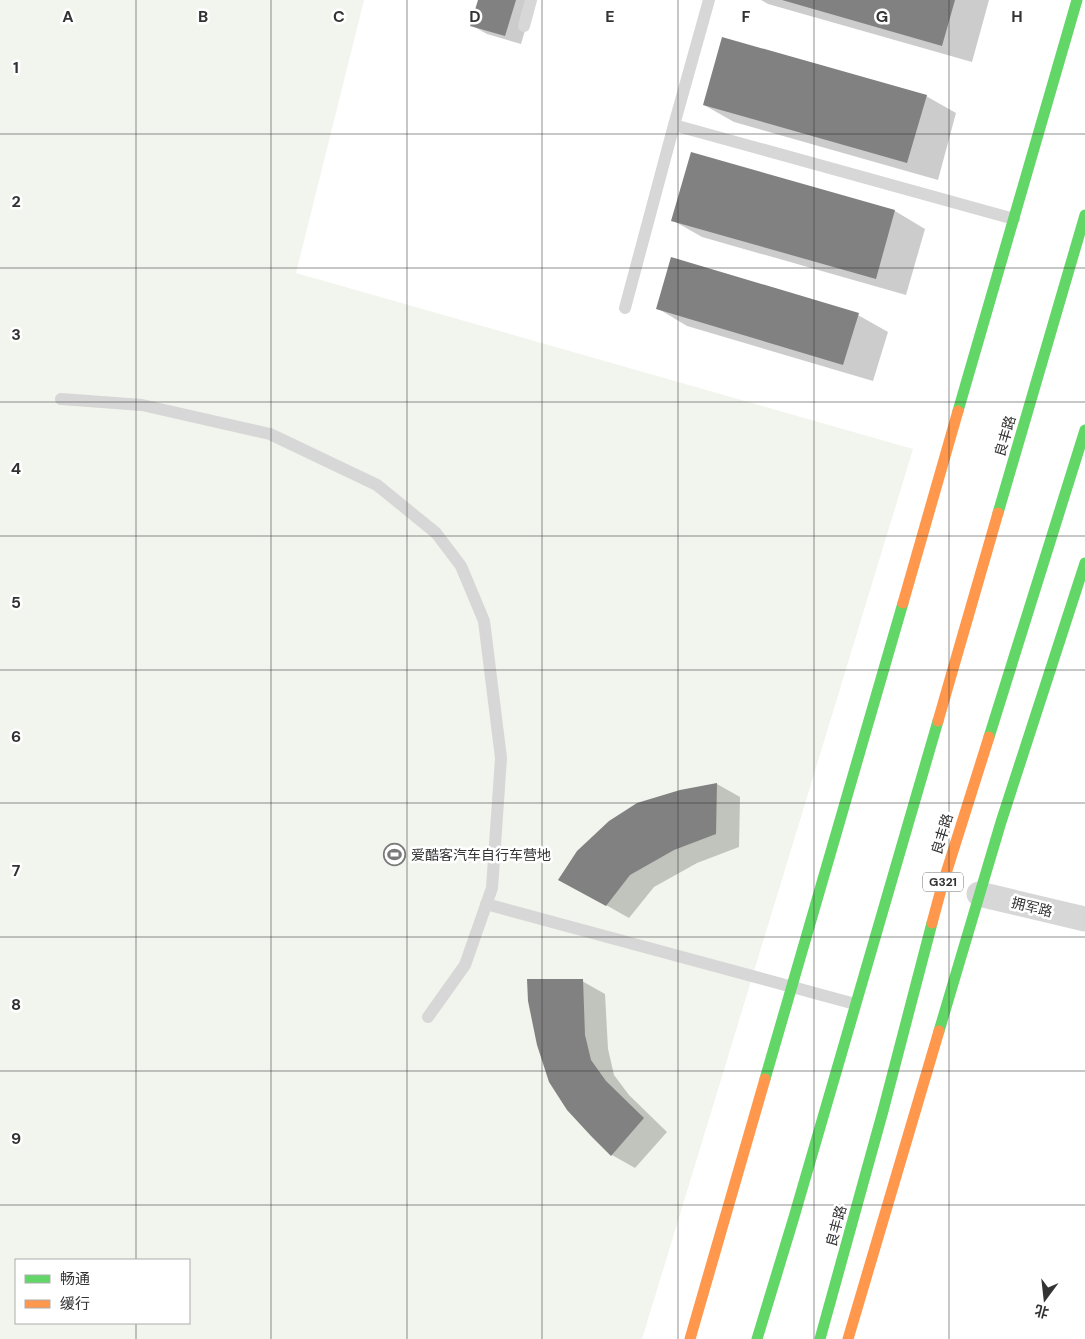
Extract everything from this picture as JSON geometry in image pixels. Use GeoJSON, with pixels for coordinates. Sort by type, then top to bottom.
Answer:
{"type":"FeatureCollection","features":[{"type":"Feature","properties":{"kind":"main road"},"geometry":{"type":"LineString","coordinates":[[690,1339],[1077,0]]}},
{"type":"Feature","properties":{"kind":"main road","name":"良丰路"},"geometry":{"type":"LineString","coordinates":[[757,1339],[794,1217],[1056,308],[1085,215]]}},
{"type":"Feature","properties":{"kind":"main road","name":"良丰路"},"geometry":{"type":"LineString","coordinates":[[820,1339],[942,886],[1085,430]]}},
{"type":"Feature","properties":{"kind":"main road"},"geometry":{"type":"LineString","coordinates":[[848,1339],[979,894],[1085,563]]}},
{"type":"Feature","properties":{"kind":"street","name":"拥军路"},"geometry":{"type":"LineString","coordinates":[[979,894],[1085,919]]}},
{"type":"Feature","properties":{"kind":"lane"},"geometry":{"type":"LineString","coordinates":[[524,26],[531,0]]}},
{"type":"Feature","properties":{"kind":"lane"},"geometry":{"type":"LineString","coordinates":[[625,308],[709,0]]}},
{"type":"Feature","properties":{"kind":"lane"},"geometry":{"type":"LineString","coordinates":[[674,125],[1014,219]]}},
{"type":"Feature","properties":{"kind":"lane"},"geometry":{"type":"LineString","coordinates":[[61,399],[142,405],[270,434],[378,485],[436,533],[461,566],[484,621],[501,758],[492,888],[465,965],[428,1017]]}},
{"type":"Feature","properties":{"kind":"lane"},"geometry":{"type":"LineString","coordinates":[[486,904],[855,1004]]}},
{"type":"Feature","properties":{"kind":"shaded area","name":"爱酷客汽车自行车营地"},"geometry":{"type":"Polygon","coordinates":[[[0,0],[364,0],[296,273],[913,449],[642,1339],[0,1339],[0,0]]]}},
{"type":"Feature","properties":{"kind":"building"},"geometry":{"type":"Polygon","coordinates":[[[478,0],[516,0],[505,36],[470,26],[478,0]]]}},
{"type":"Feature","properties":{"kind":"building"},"geometry":{"type":"Polygon","coordinates":[[[782,0],[955,0],[942,46],[782,0]]]}},
{"type":"Feature","properties":{"kind":"building"},"geometry":{"type":"Polygon","coordinates":[[[722,37],[927,95],[907,163],[703,105],[722,37]]]}},
{"type":"Feature","properties":{"kind":"building"},"geometry":{"type":"Polygon","coordinates":[[[691,152],[895,210],[876,279],[671,221],[691,152]]]}},
{"type":"Feature","properties":{"kind":"building"},"geometry":{"type":"Polygon","coordinates":[[[671,257],[859,313],[843,365],[656,309],[671,257]]]}},
{"type":"Feature","properties":{"kind":"building"},"geometry":{"type":"Polygon","coordinates":[[[717,783],[716,834],[674,850],[630,875],[606,906],[558,880],[577,851],[609,821],[637,803],[680,790],[717,783]]]}},
{"type":"Feature","properties":{"kind":"building"},"geometry":{"type":"Polygon","coordinates":[[[527,979],[583,979],[585,1035],[591,1060],[606,1081],[644,1118],[611,1156],[567,1110],[549,1082],[537,1045],[528,1001],[527,979]]]}},
{"type":"Feature","properties":{"kind":"traffic: fast"},"geometry":{"type":"LineString","coordinates":[[958,411],[1077,0]]}},
{"type":"Feature","properties":{"kind":"traffic: fast"},"geometry":{"type":"LineString","coordinates":[[998,513],[1085,215]]}},
{"type":"Feature","properties":{"kind":"traffic: fast"},"geometry":{"type":"LineString","coordinates":[[989,737],[1085,430]]}},
{"type":"Feature","properties":{"kind":"traffic: fast"},"geometry":{"type":"LineString","coordinates":[[939,1031],[1001,822],[1085,563]]}},
{"type":"Feature","properties":{"kind":"traffic: fast"},"geometry":{"type":"LineString","coordinates":[[765,1079],[903,603]]}},
{"type":"Feature","properties":{"kind":"traffic: fast"},"geometry":{"type":"LineString","coordinates":[[757,1339],[938,721]]}},
{"type":"Feature","properties":{"kind":"traffic: fast"},"geometry":{"type":"LineString","coordinates":[[820,1339],[883,1111],[932,923]]}},
{"type":"Feature","properties":{"kind":"traffic: slow"},"geometry":{"type":"LineString","coordinates":[[903,603],[958,411]]}},
{"type":"Feature","properties":{"kind":"traffic: slow"},"geometry":{"type":"LineString","coordinates":[[938,721],[998,513]]}},
{"type":"Feature","properties":{"kind":"traffic: slow"},"geometry":{"type":"LineString","coordinates":[[932,923],[989,737]]}},
{"type":"Feature","properties":{"kind":"traffic: slow"},"geometry":{"type":"LineString","coordinates":[[848,1339],[939,1031]]}},
{"type":"Feature","properties":{"kind":"traffic: slow"},"geometry":{"type":"LineString","coordinates":[[690,1339],[765,1079]]}},
{"type":"Feature","properties":{"kind":"place","name":"爱酷客汽车自行车营地"},"geometry":{"type":"Point","coordinates":[395,855]}}]}
